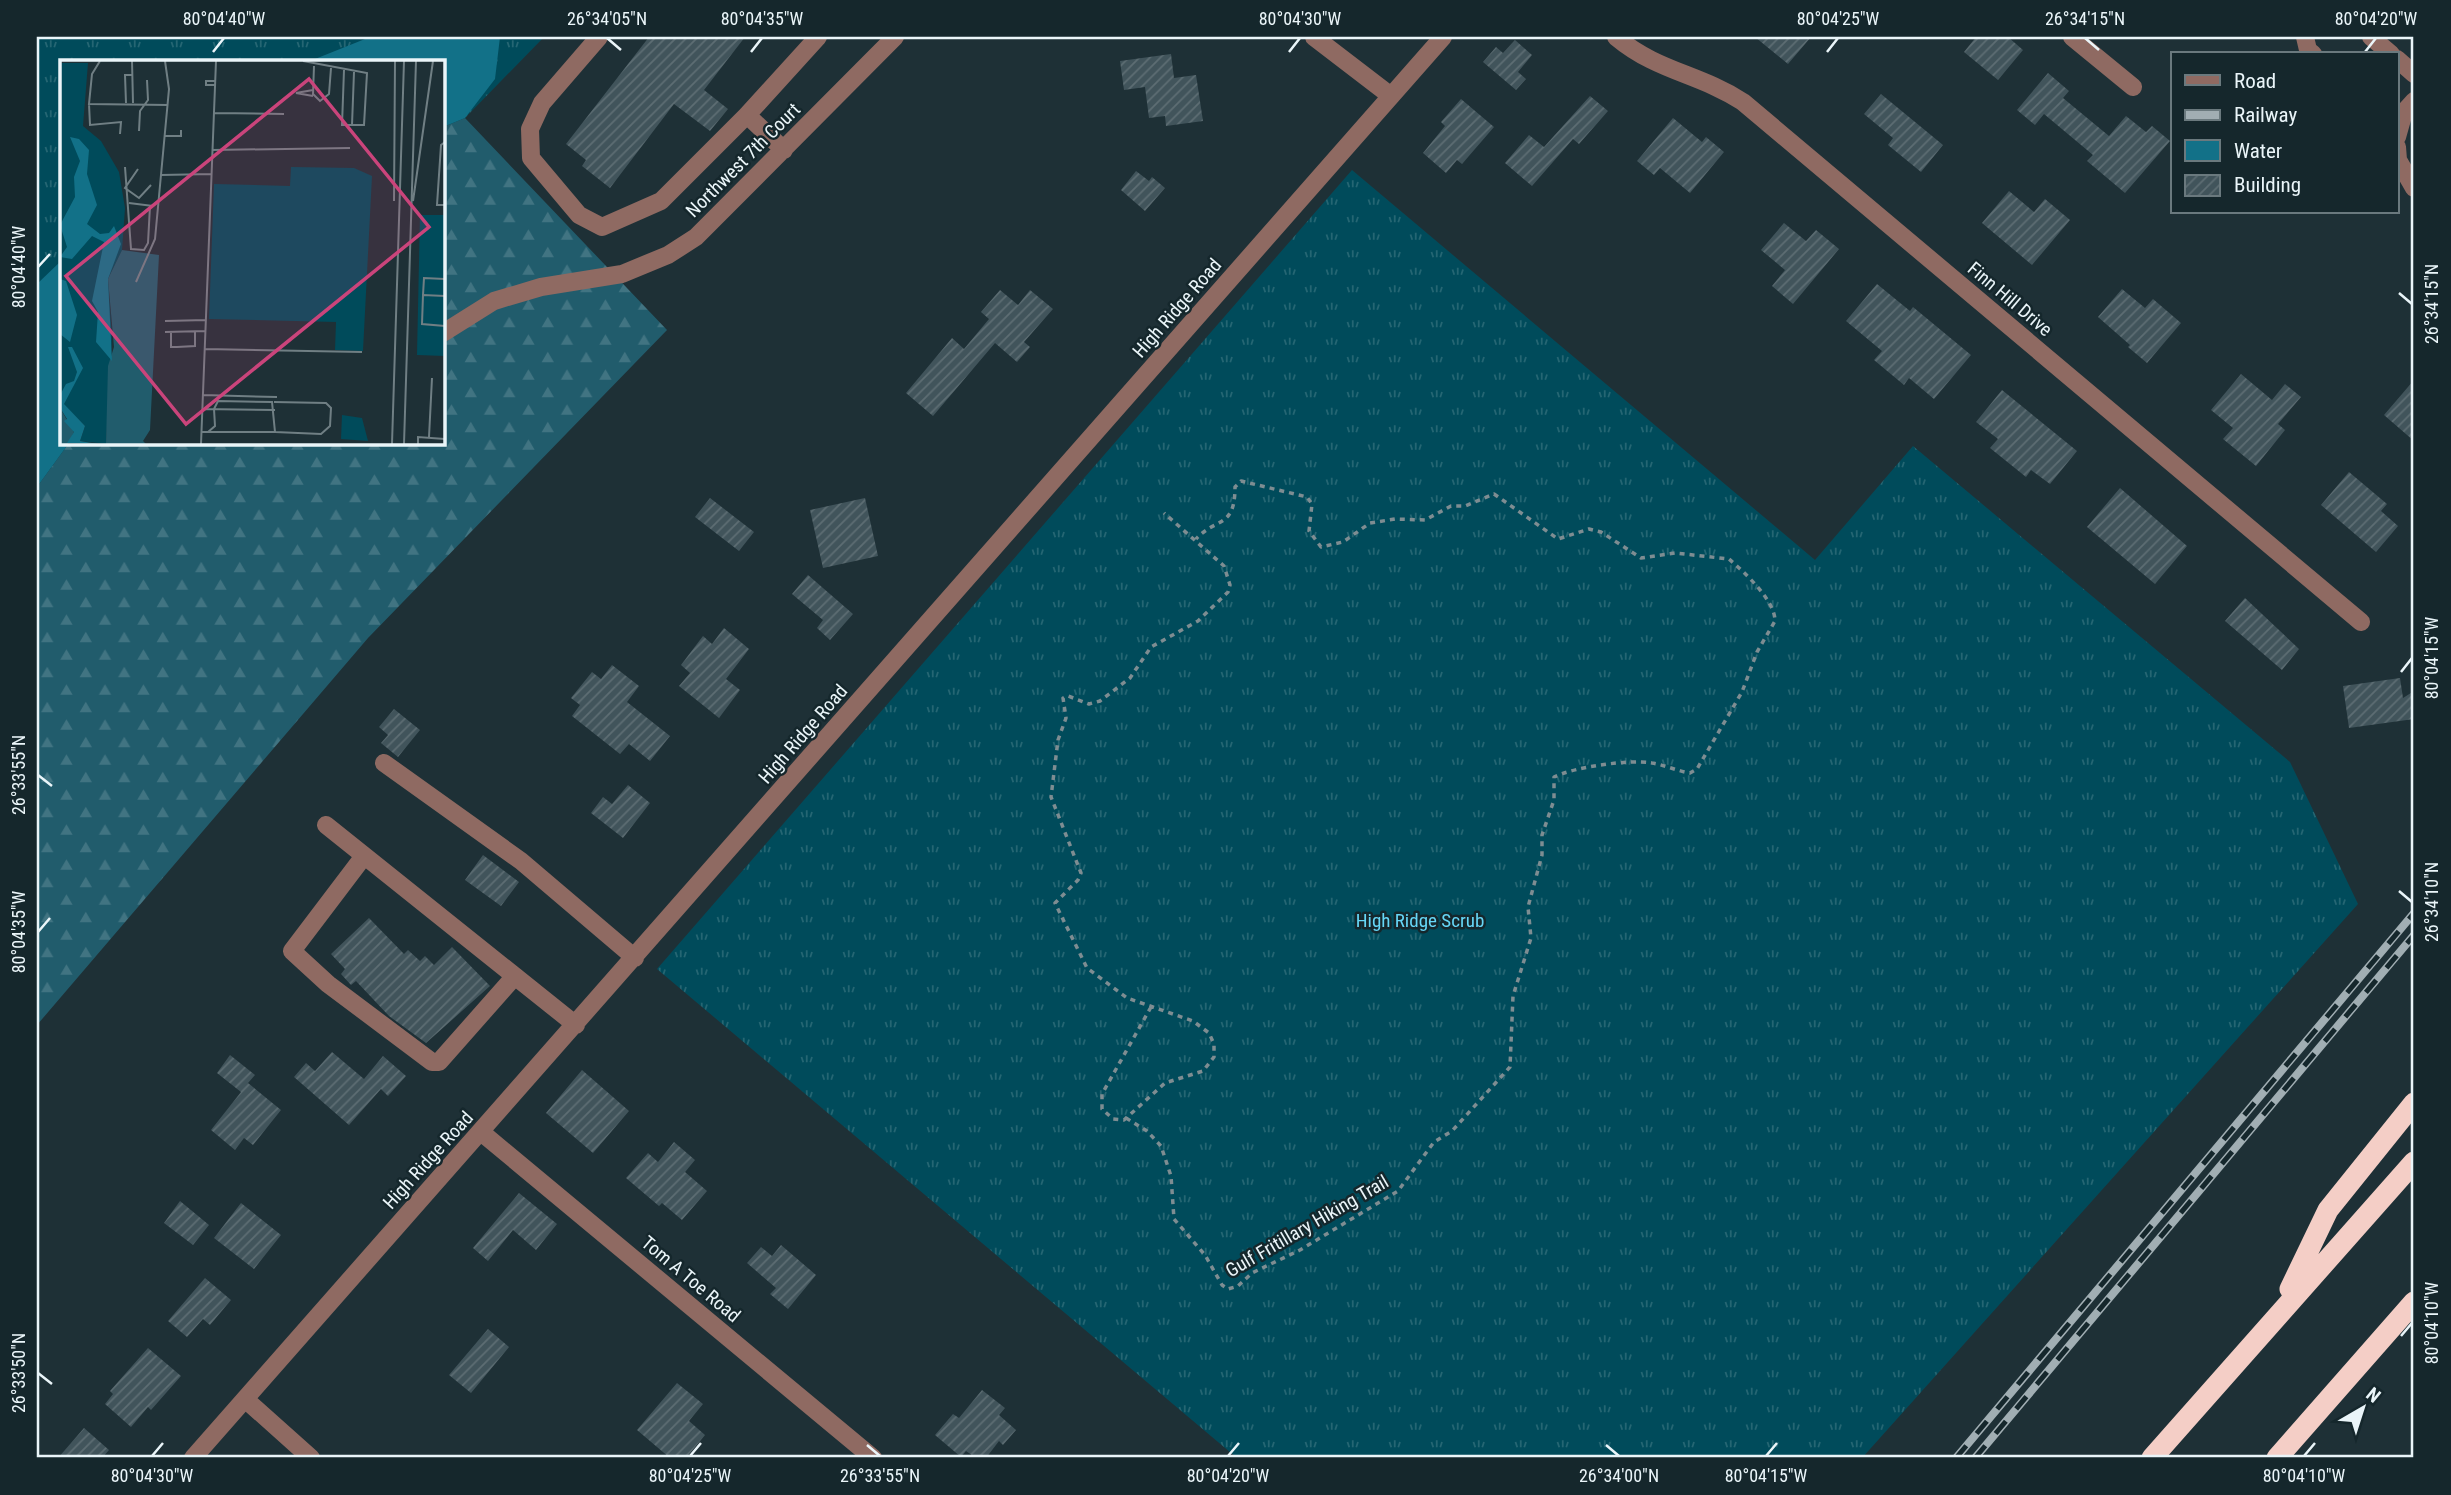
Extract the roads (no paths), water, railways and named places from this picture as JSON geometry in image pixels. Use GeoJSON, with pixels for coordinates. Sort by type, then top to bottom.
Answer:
{"type":"FeatureCollection","features":[{"type":"Feature","properties":{"kind":"highway"},"geometry":{"type":"LineString","coordinates":[[2281,1309],[2328,1210],[2414,1102]]}},
{"type":"Feature","properties":{"kind":"highway"},"geometry":{"type":"LineString","coordinates":[[2152,1458],[2281,1309],[2414,1162]]}},
{"type":"Feature","properties":{"kind":"highway"},"geometry":{"type":"LineString","coordinates":[[2277,1458],[2414,1302]]}},
{"type":"Feature","properties":{"kind":"street"},"geometry":{"type":"LineString","coordinates":[[598,37],[542,103],[530,130],[531,158],[579,215],[602,227],[661,201],[747,116],[818,37]]}},
{"type":"Feature","properties":{"kind":"street","name":"Northwest 7th Court"},"geometry":{"type":"LineString","coordinates":[[444,332],[494,301],[509,295],[622,274],[668,255],[696,237],[895,37]]}},
{"type":"Feature","properties":{"kind":"street"},"geometry":{"type":"LineString","coordinates":[[1314,37],[1391,96]]}},
{"type":"Feature","properties":{"kind":"street","name":"High Ridge Road"},"geometry":{"type":"LineString","coordinates":[[193,1458],[1443,37]]}},
{"type":"Feature","properties":{"kind":"street","name":"Finn Hill Drive"},"geometry":{"type":"LineString","coordinates":[[1616,37],[1653,64],[1707,81],[1743,102],[2361,622]]}},
{"type":"Feature","properties":{"kind":"street"},"geometry":{"type":"LineString","coordinates":[[2072,37],[2133,87]]}},
{"type":"Feature","properties":{"kind":"street"},"geometry":{"type":"LineString","coordinates":[[2371,37],[2389,52]]}},
{"type":"Feature","properties":{"kind":"street"},"geometry":{"type":"LineString","coordinates":[[2398,60],[2414,74]]}},
{"type":"Feature","properties":{"kind":"street"},"geometry":{"type":"LineString","coordinates":[[2398,130],[2404,112],[2414,101]]}},
{"type":"Feature","properties":{"kind":"street"},"geometry":{"type":"LineString","coordinates":[[747,116],[784,150]]}},
{"type":"Feature","properties":{"kind":"street"},"geometry":{"type":"LineString","coordinates":[[2398,160],[2414,188]]}},
{"type":"Feature","properties":{"kind":"street"},"geometry":{"type":"LineString","coordinates":[[384,763],[521,861],[635,958]]}},
{"type":"Feature","properties":{"kind":"street"},"geometry":{"type":"LineString","coordinates":[[326,825],[576,1025]]}},
{"type":"Feature","properties":{"kind":"street"},"geometry":{"type":"LineString","coordinates":[[364,856],[292,951],[328,984],[432,1062],[439,1062],[515,976]]}},
{"type":"Feature","properties":{"kind":"street","name":"Tom A Toe Road"},"geometry":{"type":"LineString","coordinates":[[481,1132],[873,1458]]}},
{"type":"Feature","properties":{"kind":"street"},"geometry":{"type":"LineString","coordinates":[[245,1399],[311,1458]]}},
{"type":"Feature","properties":{"kind":"water"},"geometry":{"type":"Polygon","coordinates":[[[370,37],[500,37],[495,79],[465,118],[444,127],[444,60],[312,60],[370,37]]]}},
{"type":"Feature","properties":{"kind":"water"},"geometry":{"type":"Polygon","coordinates":[[[60,262],[60,444],[68,444],[37,487],[37,284],[60,262]]]}},
{"type":"Feature","properties":{"kind":"railway"},"geometry":{"type":"LineString","coordinates":[[1956,1458],[2414,913]]}},
{"type":"Feature","properties":{"kind":"railway"},"geometry":{"type":"LineString","coordinates":[[1975,1458],[2414,935]]}},
{"type":"Feature","properties":{"kind":"park label","name":"High Ridge Scrub"},"geometry":{"type":"Point","coordinates":[1420,920]}}]}
